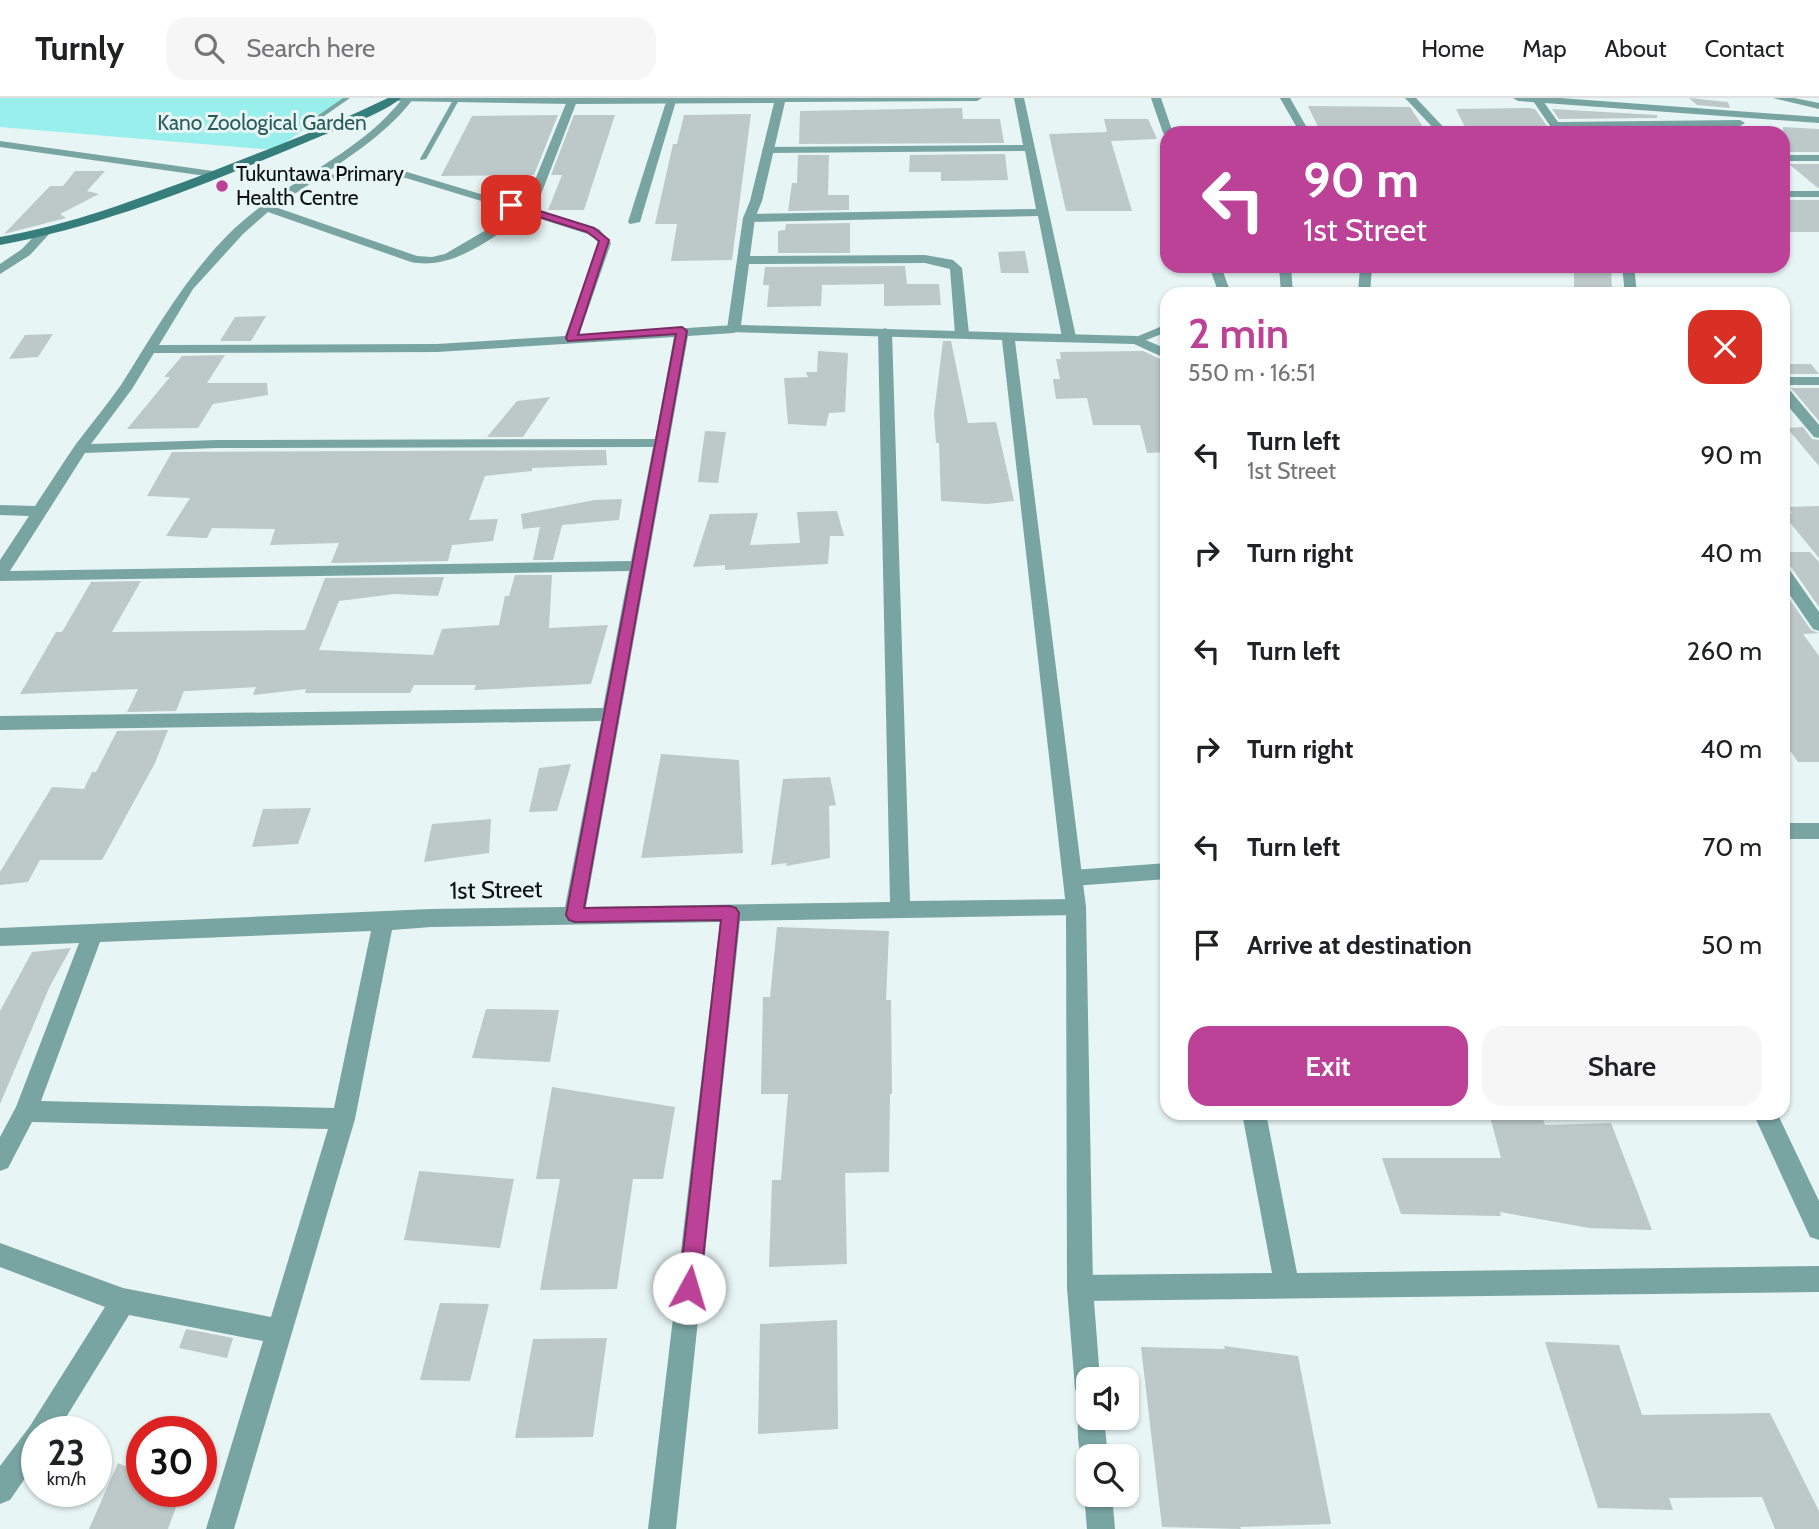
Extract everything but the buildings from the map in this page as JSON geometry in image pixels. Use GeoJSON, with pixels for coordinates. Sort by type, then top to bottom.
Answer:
{"type":"FeatureCollection","features":[{"type":"Feature","properties":{"kind":"main road"},"geometry":{"type":"LineString","coordinates":[[0,242],[110,213],[276,151],[396,98]]}},
{"type":"Feature","properties":{"kind":"street"},"geometry":{"type":"LineString","coordinates":[[396,98],[572,101],[977,98]]}},
{"type":"Feature","properties":{"kind":"street"},"geometry":{"type":"LineString","coordinates":[[1019,98],[1069,338]]}},
{"type":"Feature","properties":{"kind":"street"},"geometry":{"type":"LineString","coordinates":[[1156,98],[1166,126]]}},
{"type":"Feature","properties":{"kind":"street"},"geometry":{"type":"LineString","coordinates":[[1285,98],[1301,126]]}},
{"type":"Feature","properties":{"kind":"street"},"geometry":{"type":"LineString","coordinates":[[1410,98],[1437,126]]}},
{"type":"Feature","properties":{"kind":"street"},"geometry":{"type":"LineString","coordinates":[[1518,98],[1819,120]]}},
{"type":"Feature","properties":{"kind":"street"},"geometry":{"type":"LineString","coordinates":[[1536,98],[1555,126]]}},
{"type":"Feature","properties":{"kind":"street"},"geometry":{"type":"LineString","coordinates":[[1778,98],[1819,106]]}},
{"type":"Feature","properties":{"kind":"street"},"geometry":{"type":"LineString","coordinates":[[0,574],[80,449],[125,388],[188,287],[239,231],[266,208],[349,152],[398,112],[408,99]]}},
{"type":"Feature","properties":{"kind":"street"},"geometry":{"type":"LineString","coordinates":[[734,329],[749,218],[756,201],[780,100]]}},
{"type":"Feature","properties":{"kind":"street"},"geometry":{"type":"LineString","coordinates":[[266,208],[415,259],[432,261],[449,257],[529,210],[572,101]]}},
{"type":"Feature","properties":{"kind":"street"},"geometry":{"type":"LineString","coordinates":[[634,222],[671,101]]}},
{"type":"Feature","properties":{"kind":"street"},"geometry":{"type":"LineString","coordinates":[[1731,114],[1740,124]]}},
{"type":"Feature","properties":{"kind":"street"},"geometry":{"type":"LineString","coordinates":[[1667,126],[1740,124]]}},
{"type":"Feature","properties":{"kind":"street"},"geometry":{"type":"LineString","coordinates":[[0,144],[213,174]]}},
{"type":"Feature","properties":{"kind":"street"},"geometry":{"type":"LineString","coordinates":[[767,150],[1029,148]]}},
{"type":"Feature","properties":{"kind":"street"},"geometry":{"type":"LineString","coordinates":[[1790,158],[1819,158]]}},
{"type":"Feature","properties":{"kind":"street"},"geometry":{"type":"LineString","coordinates":[[304,181],[334,176],[407,175],[591,230],[604,240],[571,338]]}},
{"type":"Feature","properties":{"kind":"street"},"geometry":{"type":"LineString","coordinates":[[1790,194],[1819,194]]}},
{"type":"Feature","properties":{"kind":"street"},"geometry":{"type":"LineString","coordinates":[[749,218],[1042,212]]}},
{"type":"Feature","properties":{"kind":"street"},"geometry":{"type":"LineString","coordinates":[[0,270],[26,253],[45,232]]}},
{"type":"Feature","properties":{"kind":"street"},"geometry":{"type":"LineString","coordinates":[[743,260],[925,259],[949,263],[956,268],[962,334]]}},
{"type":"Feature","properties":{"kind":"street"},"geometry":{"type":"LineString","coordinates":[[149,349],[437,348],[734,329],[1136,340],[1160,350]]}},
{"type":"Feature","properties":{"kind":"street"},"geometry":{"type":"LineString","coordinates":[[575,915],[682,331]]}},
{"type":"Feature","properties":{"kind":"street"},"geometry":{"type":"LineString","coordinates":[[1136,340],[1160,331]]}},
{"type":"Feature","properties":{"kind":"street"},"geometry":{"type":"LineString","coordinates":[[885,332],[900,910]]}},
{"type":"Feature","properties":{"kind":"street"},"geometry":{"type":"LineString","coordinates":[[1008,336],[1076,907],[1080,1288],[1086,1367]]}},
{"type":"Feature","properties":{"kind":"street"},"geometry":{"type":"LineString","coordinates":[[1790,381],[1819,381]]}},
{"type":"Feature","properties":{"kind":"street"},"geometry":{"type":"LineString","coordinates":[[1790,399],[1819,434]]}},
{"type":"Feature","properties":{"kind":"street"},"geometry":{"type":"LineString","coordinates":[[80,449],[230,444],[661,443]]}},
{"type":"Feature","properties":{"kind":"street"},"geometry":{"type":"LineString","coordinates":[[0,510],[41,511]]}},
{"type":"Feature","properties":{"kind":"street"},"geometry":{"type":"LineString","coordinates":[[0,574],[639,566]]}},
{"type":"Feature","properties":{"kind":"street"},"geometry":{"type":"LineString","coordinates":[[1790,584],[1819,625]]}},
{"type":"Feature","properties":{"kind":"street"},"geometry":{"type":"LineString","coordinates":[[1798,596],[1819,596]]}},
{"type":"Feature","properties":{"kind":"street"},"geometry":{"type":"LineString","coordinates":[[0,723],[611,714]]}},
{"type":"Feature","properties":{"kind":"street"},"geometry":{"type":"LineString","coordinates":[[1790,831],[1819,831]]}},
{"type":"Feature","properties":{"kind":"street"},"geometry":{"type":"LineString","coordinates":[[1073,878],[1160,872]]}},
{"type":"Feature","properties":{"kind":"street","name":"1st Street"},"geometry":{"type":"LineString","coordinates":[[0,937],[431,918],[1076,907]]}},
{"type":"Feature","properties":{"kind":"street"},"geometry":{"type":"LineString","coordinates":[[662,1529],[730,913]]}},
{"type":"Feature","properties":{"kind":"street"},"geometry":{"type":"LineString","coordinates":[[220,1529],[343,1119],[383,922]]}},
{"type":"Feature","properties":{"kind":"street"},"geometry":{"type":"LineString","coordinates":[[0,1160],[26,1111],[92,935]]}},
{"type":"Feature","properties":{"kind":"street"},"geometry":{"type":"LineString","coordinates":[[26,1111],[343,1119]]}},
{"type":"Feature","properties":{"kind":"street"},"geometry":{"type":"LineString","coordinates":[[1255,1120],[1287,1285]]}},
{"type":"Feature","properties":{"kind":"street"},"geometry":{"type":"LineString","coordinates":[[1768,1120],[1819,1228]]}},
{"type":"Feature","properties":{"kind":"street"},"geometry":{"type":"LineString","coordinates":[[0,1255],[123,1301],[279,1331]]}},
{"type":"Feature","properties":{"kind":"street"},"geometry":{"type":"LineString","coordinates":[[1080,1288],[1819,1279]]}},
{"type":"Feature","properties":{"kind":"street"},"geometry":{"type":"LineString","coordinates":[[52,1416],[123,1301]]}},
{"type":"Feature","properties":{"kind":"street"},"geometry":{"type":"LineString","coordinates":[[0,1490],[21,1460]]}},
{"type":"Feature","properties":{"kind":"street"},"geometry":{"type":"LineString","coordinates":[[1099,1507],[1101,1529]]}},
{"type":"Feature","properties":{"kind":"lane"},"geometry":{"type":"LineString","coordinates":[[315,120],[347,98]]}},
{"type":"Feature","properties":{"kind":"lane"},"geometry":{"type":"LineString","coordinates":[[423,159],[456,100]]}},
{"type":"Feature","properties":{"kind":"green space","name":"Kano Zoological Garden"},"geometry":{"type":"Polygon","coordinates":[[[0,98],[348,98],[275,150],[0,127],[0,98]]]}},
{"type":"Feature","properties":{"kind":"place","name":"Tukuntawa Primary Health Centre"},"geometry":{"type":"Point","coordinates":[222,186]}},
{"type":"Feature","properties":{"kind":"route"},"geometry":{"type":"LineString","coordinates":[[511,205],[591,230],[604,240],[571,338],[682,331],[575,915],[730,913],[689,1288]]}}]}
